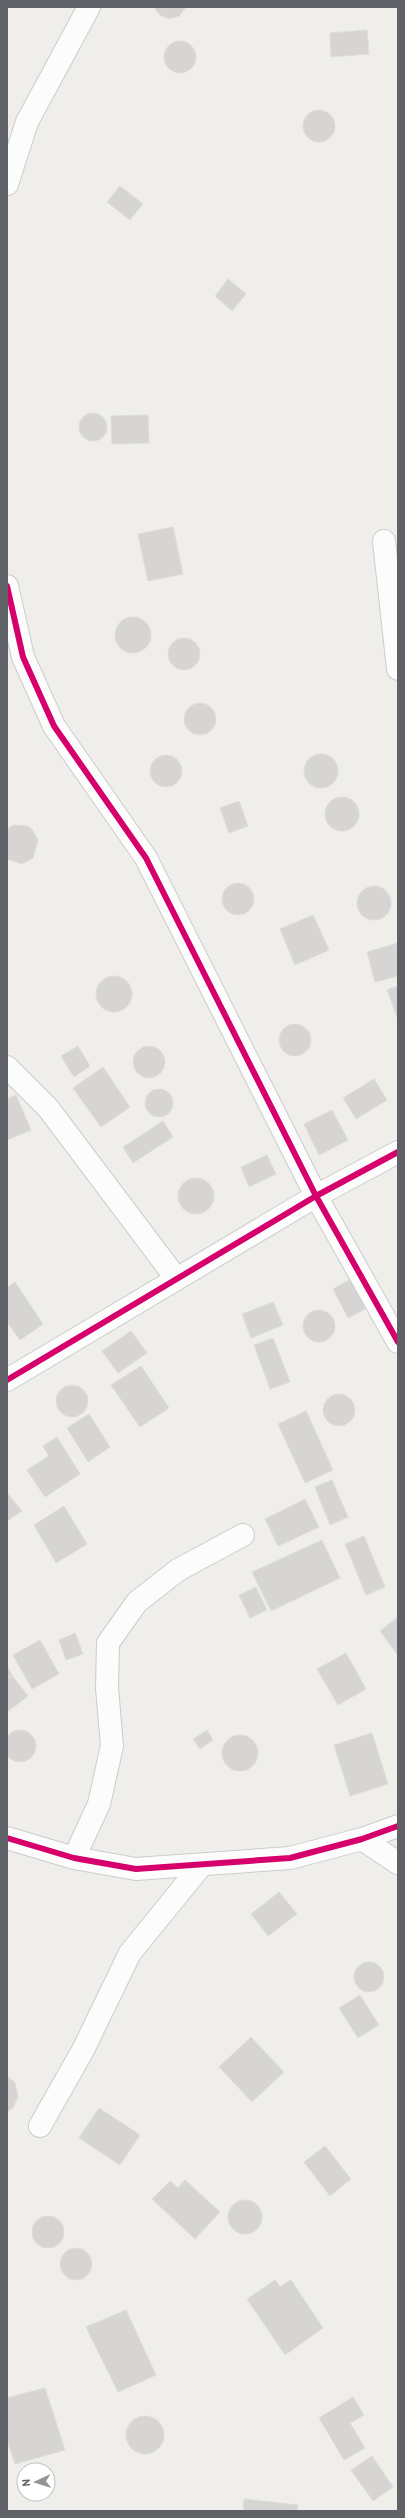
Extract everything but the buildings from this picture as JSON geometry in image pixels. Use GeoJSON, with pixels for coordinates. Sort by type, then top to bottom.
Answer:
{"type":"FeatureCollection","features":[{"type":"Feature","properties":{"kind":"street"},"geometry":{"type":"LineString","coordinates":[[7,184],[27,122],[89,7]]}},
{"type":"Feature","properties":{"kind":"street"},"geometry":{"type":"LineString","coordinates":[[384,541],[398,669]]}},
{"type":"Feature","properties":{"kind":"street"},"geometry":{"type":"LineString","coordinates":[[7,586],[9,609],[23,657],[54,726],[146,858],[316,1196],[398,1342]]}},
{"type":"Feature","properties":{"kind":"street"},"geometry":{"type":"LineString","coordinates":[[7,1067],[48,1108],[176,1278]]}},
{"type":"Feature","properties":{"kind":"street"},"geometry":{"type":"LineString","coordinates":[[7,1380],[316,1196],[398,1152]]}},
{"type":"Feature","properties":{"kind":"street"},"geometry":{"type":"LineString","coordinates":[[74,1858],[99,1804],[112,1746],[107,1688],[108,1643],[137,1602],[178,1570],[243,1535]]}},
{"type":"Feature","properties":{"kind":"street"},"geometry":{"type":"LineString","coordinates":[[7,1838],[74,1858],[136,1870],[200,1867],[290,1858],[362,1838],[398,1826]]}},
{"type":"Feature","properties":{"kind":"street"},"geometry":{"type":"LineString","coordinates":[[362,1838],[398,1863]]}},
{"type":"Feature","properties":{"kind":"street"},"geometry":{"type":"LineString","coordinates":[[40,2126],[83,2050],[130,1953],[200,1867]]}},
{"type":"Feature","properties":{"kind":"cycle path"},"geometry":{"type":"LineString","coordinates":[[7,586],[23,657],[54,726],[146,858],[316,1196],[398,1342]]}},
{"type":"Feature","properties":{"kind":"cycle path"},"geometry":{"type":"LineString","coordinates":[[7,1380],[316,1196],[398,1152]]}},
{"type":"Feature","properties":{"kind":"cycle path"},"geometry":{"type":"LineString","coordinates":[[7,1838],[74,1858],[136,1869],[290,1858],[362,1839],[398,1826]]}}]}
